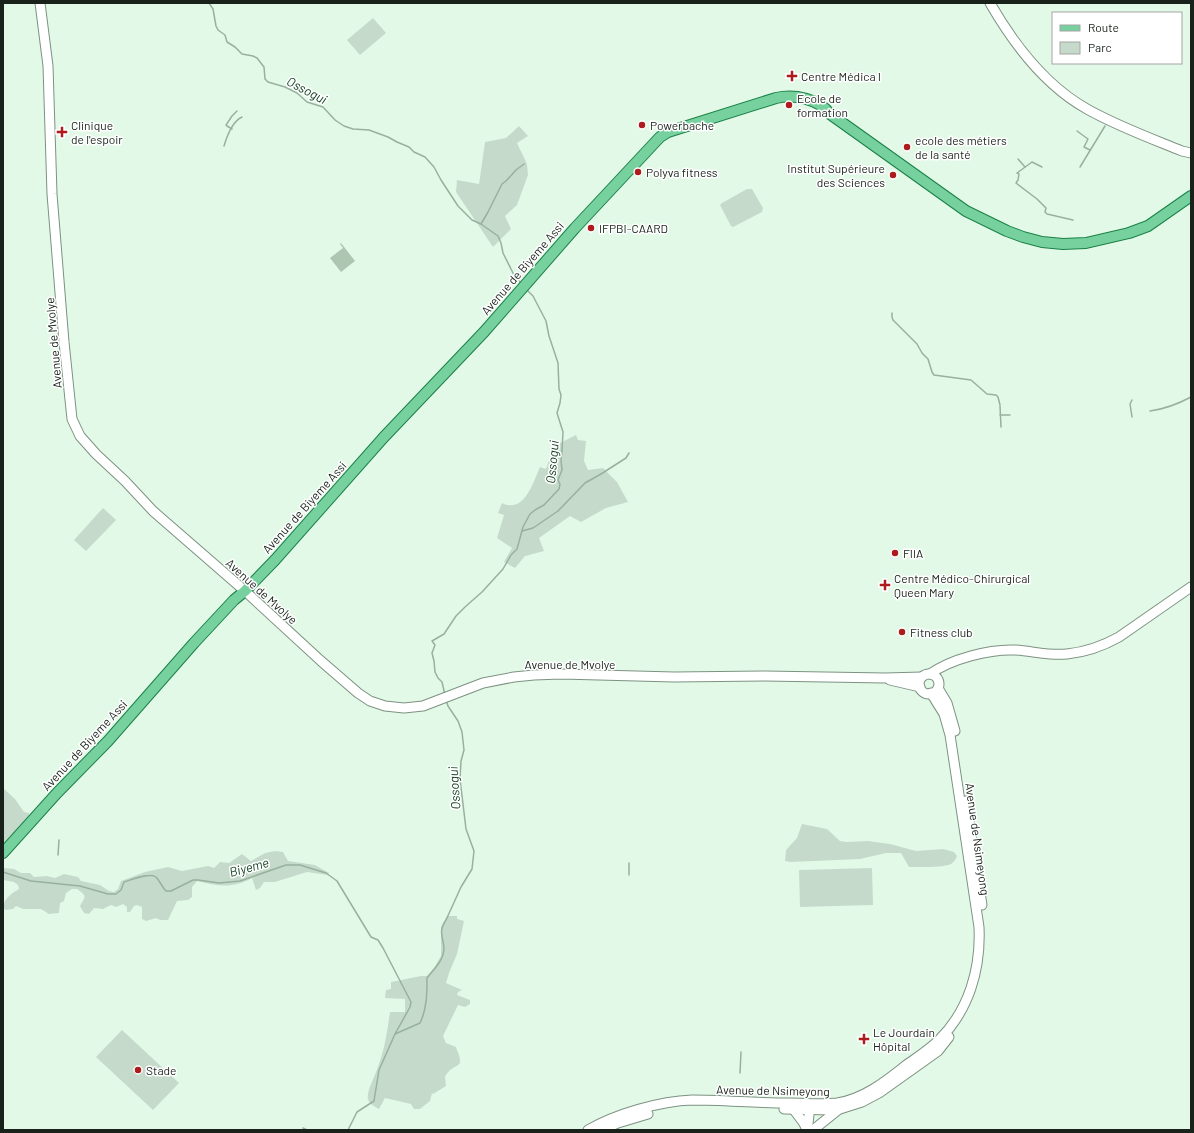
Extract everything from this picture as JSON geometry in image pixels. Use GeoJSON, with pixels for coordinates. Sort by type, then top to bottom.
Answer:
{"type":"FeatureCollection","features":[{"type":"Feature","properties":{"kind":"main road","name":"Avenue de Mvolye"},"geometry":{"type":"LineString","coordinates":[[40,3],[48,66],[52,194],[58,276],[72,419],[80,436],[96,454],[153,510],[245,591],[337,676],[358,693],[370,701],[385,706],[404,708],[423,706],[483,683],[523,675],[773,676],[885,678],[932,682]]}},
{"type":"Feature","properties":{"kind":"main road"},"geometry":{"type":"LineString","coordinates":[[990,3],[1017,46],[1064,94],[1087,109],[1103,117],[1186,152],[1184,154],[1191,157]]}},
{"type":"Feature","properties":{"kind":"main road","name":"Avenue de Biyeme Assi"},"geometry":{"type":"LineString","coordinates":[[3,853],[108,741],[194,643],[234,600],[245,591],[275,560],[407,412],[484,332],[626,172],[660,137],[668,132],[785,96],[804,98],[825,107],[830,114],[966,211],[1007,231],[1042,242],[1063,244],[1086,243],[1129,233],[1148,226],[1191,196]]}},
{"type":"Feature","properties":{"kind":"main road"},"geometry":{"type":"LineString","coordinates":[[932,682],[957,661],[983,653],[1013,650],[1055,655],[1090,650],[1104,645],[1191,587]]}},
{"type":"Feature","properties":{"kind":"main road","name":"Avenue de Mvolye"},"geometry":{"type":"LineString","coordinates":[[885,678],[894,682],[920,687],[919,683],[932,682]]}},
{"type":"Feature","properties":{"kind":"main road","name":"Avenue de Nsimeyong"},"geometry":{"type":"LineString","coordinates":[[602,1130],[618,1123],[656,1111],[682,1107],[692,1106],[794,1110],[847,1101],[866,1094],[931,1047],[946,1032],[961,1012],[974,979],[979,946],[979,927],[964,836],[958,781],[948,725],[932,682]]}},
{"type":"Feature","properties":{"kind":"main road","name":"Avenue de Nsimeyong"},"geometry":{"type":"LineString","coordinates":[[588,1130],[630,1113],[653,1106],[680,1101],[703,1100],[840,1109],[875,1096],[938,1051],[959,1026],[975,995],[981,976],[984,956],[984,936],[980,894],[964,781],[953,723],[947,703],[932,682]]}},
{"type":"Feature","properties":{"kind":"main road"},"geometry":{"type":"LineString","coordinates":[[810,1130],[814,1107]]}},
{"type":"Feature","properties":{"kind":"main road"},"geometry":{"type":"LineString","coordinates":[[810,1130],[840,1109]]}},
{"type":"Feature","properties":{"kind":"main road"},"geometry":{"type":"LineString","coordinates":[[794,1110],[810,1130]]}},
{"type":"Feature","properties":{"kind":"green space"},"geometry":{"type":"Polygon","coordinates":[[[373,18],[386,33],[360,55],[347,40],[373,18]]]}},
{"type":"Feature","properties":{"kind":"green space"},"geometry":{"type":"Polygon","coordinates":[[[519,126],[528,136],[517,143],[527,164],[528,175],[517,205],[505,216],[511,229],[493,247],[456,192],[457,180],[479,184],[485,142],[506,138],[519,126]]]}},
{"type":"Feature","properties":{"kind":"green space"},"geometry":{"type":"Polygon","coordinates":[[[747,189],[752,189],[763,208],[762,212],[733,227],[731,226],[720,205],[747,189]]]}},
{"type":"Feature","properties":{"kind":"green space"},"geometry":{"type":"Polygon","coordinates":[[[341,243],[355,261],[341,272],[330,258],[343,248],[340,244],[341,243]]]}},
{"type":"Feature","properties":{"kind":"green space"},"geometry":{"type":"Polygon","coordinates":[[[576,435],[578,440],[586,441],[584,461],[588,470],[603,468],[617,482],[628,502],[606,508],[581,522],[570,516],[539,538],[544,551],[525,556],[515,568],[504,562],[512,548],[497,538],[504,515],[498,513],[502,503],[510,505],[522,501],[531,488],[540,467],[546,469],[554,446],[576,435]]]}},
{"type":"Feature","properties":{"kind":"green space"},"geometry":{"type":"Polygon","coordinates":[[[103,508],[116,520],[86,551],[74,540],[103,508]]]}},
{"type":"Feature","properties":{"kind":"green space"},"geometry":{"type":"Polygon","coordinates":[[[3,788],[15,799],[24,812],[29,813],[29,816],[16,833],[3,846],[3,788]]]}},
{"type":"Feature","properties":{"kind":"green space"},"geometry":{"type":"Polygon","coordinates":[[[802,824],[827,829],[840,841],[868,841],[890,844],[916,851],[943,849],[954,852],[957,856],[951,864],[931,867],[909,867],[901,853],[886,853],[860,859],[785,861],[786,850],[797,838],[802,824]]]}},
{"type":"Feature","properties":{"kind":"green space"},"geometry":{"type":"Polygon","coordinates":[[[275,851],[283,852],[288,861],[315,865],[329,873],[328,875],[307,872],[275,882],[264,882],[260,888],[256,890],[252,878],[238,884],[225,886],[197,881],[192,887],[192,897],[188,900],[177,901],[168,920],[160,920],[156,918],[146,921],[142,919],[142,907],[137,905],[134,906],[130,912],[127,912],[127,907],[123,904],[116,907],[111,905],[103,909],[94,908],[89,914],[84,913],[80,906],[84,895],[77,889],[72,889],[66,893],[64,901],[60,903],[59,913],[49,914],[41,909],[23,909],[16,906],[13,909],[5,910],[4,907],[5,900],[19,889],[18,885],[14,882],[3,880],[3,868],[14,869],[21,873],[30,873],[34,877],[47,876],[55,878],[64,874],[78,877],[81,881],[100,885],[109,891],[114,892],[118,889],[121,881],[145,872],[168,867],[182,871],[208,866],[214,868],[220,862],[229,863],[242,854],[251,861],[265,853],[275,851]]]}},
{"type":"Feature","properties":{"kind":"green space"},"geometry":{"type":"Polygon","coordinates":[[[872,868],[873,905],[800,907],[799,870],[872,868]]]}},
{"type":"Feature","properties":{"kind":"green space"},"geometry":{"type":"Polygon","coordinates":[[[447,916],[457,916],[457,919],[464,921],[457,954],[446,983],[462,990],[458,992],[457,995],[470,1000],[470,1004],[465,1007],[458,1005],[443,1036],[446,1043],[456,1047],[460,1058],[460,1064],[450,1070],[445,1076],[446,1086],[433,1094],[432,1093],[430,1101],[420,1109],[414,1109],[411,1104],[385,1098],[379,1109],[369,1102],[368,1093],[379,1065],[390,1012],[405,1012],[405,999],[385,998],[386,990],[391,989],[391,982],[427,976],[434,968],[441,956],[441,927],[447,916]]]}},
{"type":"Feature","properties":{"kind":"green space","name":"Stade"},"geometry":{"type":"Polygon","coordinates":[[[122,1030],[179,1083],[153,1110],[96,1057],[122,1030]]]}},
{"type":"Feature","properties":{"kind":"waterway","name":"Ossogui"},"geometry":{"type":"LineString","coordinates":[[209,3],[213,9],[218,30],[225,35],[227,42],[242,54],[257,58],[264,67],[265,79],[268,82],[285,87],[297,93],[307,102],[323,107],[335,120],[344,126],[353,129],[369,130],[388,137],[425,157],[434,167],[458,206],[472,220],[481,224],[498,236],[503,253],[514,275],[521,283]]}},
{"type":"Feature","properties":{"kind":"waterway"},"geometry":{"type":"LineString","coordinates":[[232,129],[226,125],[237,111]]}},
{"type":"Feature","properties":{"kind":"waterway"},"geometry":{"type":"LineString","coordinates":[[224,146],[233,125],[242,117]]}},
{"type":"Feature","properties":{"kind":"waterway"},"geometry":{"type":"LineString","coordinates":[[1080,167],[1105,126]]}},
{"type":"Feature","properties":{"kind":"waterway"},"geometry":{"type":"LineString","coordinates":[[1077,131],[1088,139],[1084,147],[1090,150]]}},
{"type":"Feature","properties":{"kind":"waterway"},"geometry":{"type":"LineString","coordinates":[[1018,159],[1025,167]]}},
{"type":"Feature","properties":{"kind":"waterway"},"geometry":{"type":"LineString","coordinates":[[1042,167],[1032,162],[1017,173],[1019,174],[1016,183],[1037,199],[1046,208],[1045,212],[1047,214],[1073,220]]}},
{"type":"Feature","properties":{"kind":"waterway"},"geometry":{"type":"LineString","coordinates":[[481,224],[502,184],[524,164]]}},
{"type":"Feature","properties":{"kind":"waterway","name":"Ossogui"},"geometry":{"type":"LineString","coordinates":[[445,695],[442,682],[435,672],[432,653],[435,645],[432,641],[444,634],[456,616],[482,592],[503,569],[511,555],[517,549],[523,527],[530,514],[544,505],[559,489],[560,484],[558,480],[562,470],[561,460],[563,432],[557,413],[561,395],[559,389],[558,363],[549,336],[546,321],[533,296],[526,289]]}},
{"type":"Feature","properties":{"kind":"waterway"},"geometry":{"type":"LineString","coordinates":[[892,313],[893,320],[917,344],[922,353],[928,359],[934,375],[971,380],[987,394],[996,395],[1000,405]]}},
{"type":"Feature","properties":{"kind":"waterway"},"geometry":{"type":"LineString","coordinates":[[1150,411],[1171,406],[1191,397]]}},
{"type":"Feature","properties":{"kind":"waterway"},"geometry":{"type":"LineString","coordinates":[[1132,400],[1130,404],[1132,417]]}},
{"type":"Feature","properties":{"kind":"waterway"},"geometry":{"type":"LineString","coordinates":[[1000,406],[1001,427]]}},
{"type":"Feature","properties":{"kind":"waterway"},"geometry":{"type":"LineString","coordinates":[[1000,415],[1010,415]]}},
{"type":"Feature","properties":{"kind":"waterway"},"geometry":{"type":"LineString","coordinates":[[522,531],[533,528],[558,511],[585,483],[626,458],[629,453]]}},
{"type":"Feature","properties":{"kind":"waterway","name":"Ossogui"},"geometry":{"type":"LineString","coordinates":[[395,1034],[420,1023],[427,995],[427,978],[438,964],[444,952],[442,928],[461,887],[472,869],[474,851],[466,829],[460,779],[461,761],[464,750],[462,732],[458,721],[448,706],[446,700]]}},
{"type":"Feature","properties":{"kind":"waterway"},"geometry":{"type":"LineString","coordinates":[[58,855],[59,840]]}},
{"type":"Feature","properties":{"kind":"waterway"},"geometry":{"type":"LineString","coordinates":[[629,863],[629,875]]}},
{"type":"Feature","properties":{"kind":"waterway","name":"Biyeme"},"geometry":{"type":"LineString","coordinates":[[3,872],[31,881],[80,886],[108,894],[116,894],[121,890],[124,882],[149,875],[156,877],[166,891],[171,891],[193,880],[219,883],[240,881],[286,865],[300,865],[326,873],[337,881],[371,937],[378,940],[383,948],[411,1002],[410,1007],[395,1034],[379,1070],[374,1101],[357,1112],[348,1130]]}},
{"type":"Feature","properties":{"kind":"waterway"},"geometry":{"type":"LineString","coordinates":[[740,1073],[741,1052]]}},
{"type":"Feature","properties":{"kind":"waterway"},"geometry":{"type":"LineString","coordinates":[[303,1128],[307,1130]]}},
{"type":"Feature","properties":{"kind":"place","name":"Centre Médica l"},"geometry":{"type":"Point","coordinates":[792,76]}},
{"type":"Feature","properties":{"kind":"place","name":"Ecole de formation"},"geometry":{"type":"Point","coordinates":[789,105]}},
{"type":"Feature","properties":{"kind":"place","name":"Powerbache"},"geometry":{"type":"Point","coordinates":[642,125]}},
{"type":"Feature","properties":{"kind":"place","name":"Clinique de l'espoir"},"geometry":{"type":"Point","coordinates":[62,132]}},
{"type":"Feature","properties":{"kind":"place","name":"ecole des métiers de la santé"},"geometry":{"type":"Point","coordinates":[907,147]}},
{"type":"Feature","properties":{"kind":"place","name":"Polyva fitness"},"geometry":{"type":"Point","coordinates":[638,172]}},
{"type":"Feature","properties":{"kind":"place","name":"Institut Supérieure des Sciences"},"geometry":{"type":"Point","coordinates":[893,175]}},
{"type":"Feature","properties":{"kind":"place","name":"IFPBI-CAARD"},"geometry":{"type":"Point","coordinates":[591,228]}},
{"type":"Feature","properties":{"kind":"place","name":"FIIA"},"geometry":{"type":"Point","coordinates":[895,553]}},
{"type":"Feature","properties":{"kind":"place","name":"Centre Médico-Chirurgical Queen Mary"},"geometry":{"type":"Point","coordinates":[885,585]}},
{"type":"Feature","properties":{"kind":"place","name":"Fitness club"},"geometry":{"type":"Point","coordinates":[902,632]}},
{"type":"Feature","properties":{"kind":"place","name":"Le Jourdain Hôpital"},"geometry":{"type":"Point","coordinates":[864,1039]}},
{"type":"Feature","properties":{"kind":"place","name":"Stade"},"geometry":{"type":"Point","coordinates":[138,1070]}}]}
